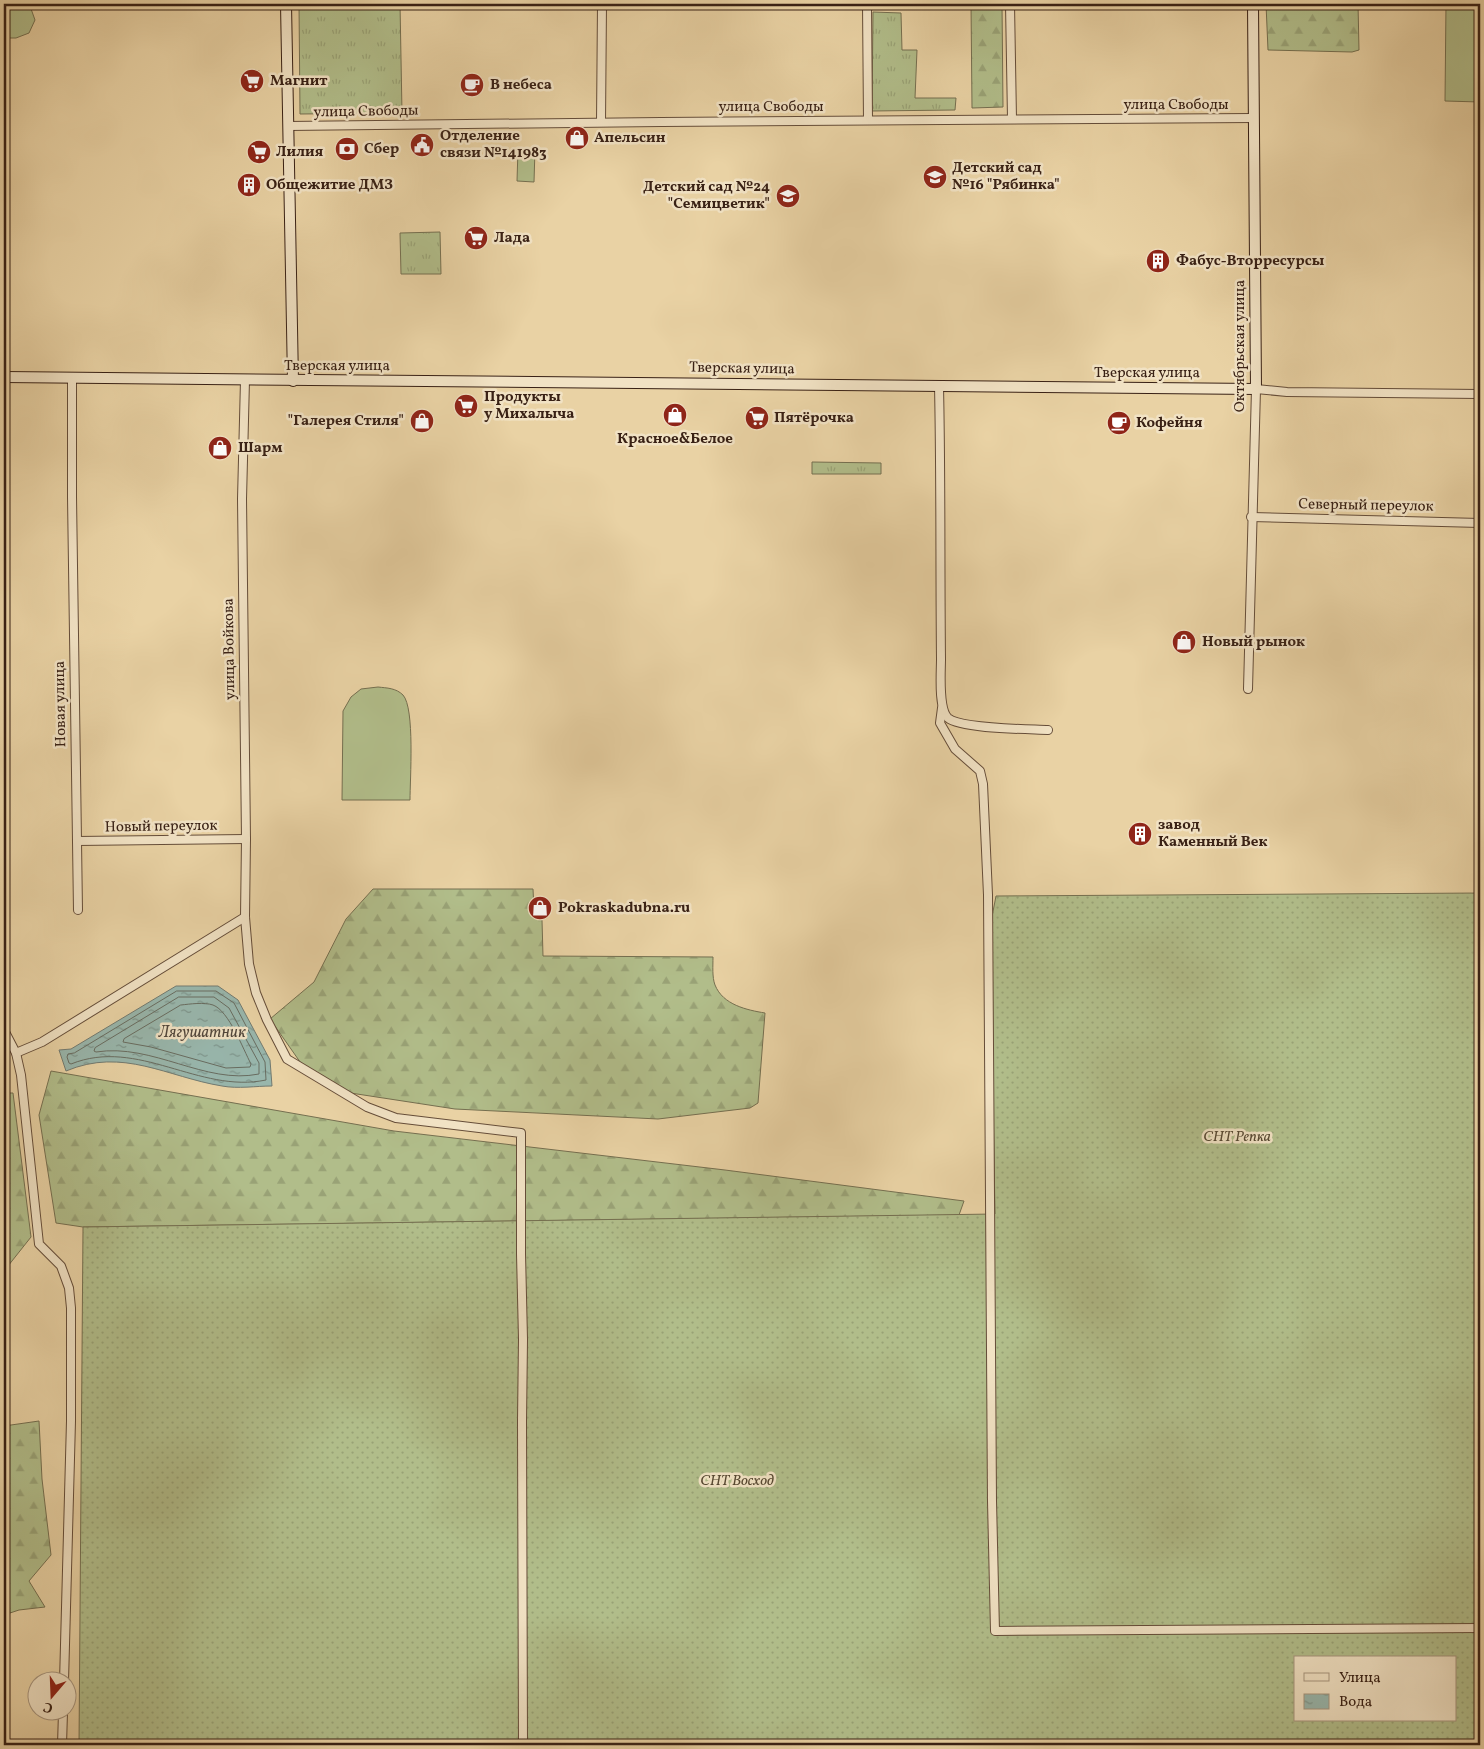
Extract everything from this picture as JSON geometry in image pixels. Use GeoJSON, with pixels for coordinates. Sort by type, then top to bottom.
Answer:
{"type":"FeatureCollection","features":[{"type":"Feature","properties":{"kind":"main road"},"geometry":{"type":"LineString","coordinates":[[286,4],[293,381]]}},
{"type":"Feature","properties":{"kind":"main road","name":"Октябрьская улица"},"geometry":{"type":"LineString","coordinates":[[1253,4],[1256,389]]}},
{"type":"Feature","properties":{"kind":"main road","name":"Тверская улица"},"geometry":{"type":"LineString","coordinates":[[4,377],[1256,389]]}},
{"type":"Feature","properties":{"kind":"street"},"geometry":{"type":"LineString","coordinates":[[601,122],[602,4]]}},
{"type":"Feature","properties":{"kind":"street"},"geometry":{"type":"LineString","coordinates":[[867,4],[868,120]]}},
{"type":"Feature","properties":{"kind":"street"},"geometry":{"type":"LineString","coordinates":[[1010,4],[1012,119]]}},
{"type":"Feature","properties":{"kind":"street","name":"улица Свободы"},"geometry":{"type":"LineString","coordinates":[[288,126],[1254,118]]}},
{"type":"Feature","properties":{"kind":"street","name":"Новая улица"},"geometry":{"type":"LineString","coordinates":[[72,378],[78,910]]}},
{"type":"Feature","properties":{"kind":"street","name":"улица Войкова"},"geometry":{"type":"LineString","coordinates":[[245,380],[242,499],[246,917],[249,964],[256,992],[267,1020],[287,1058],[367,1107],[396,1118],[522,1133],[521,1254],[524,1339],[522,1421],[523,1745]]}},
{"type":"Feature","properties":{"kind":"street"},"geometry":{"type":"LineString","coordinates":[[939,386],[942,708],[940,723],[955,749],[980,771],[983,784],[988,895],[992,1492],[995,1631],[1480,1628]]}},
{"type":"Feature","properties":{"kind":"street","name":"Тверская улица"},"geometry":{"type":"LineString","coordinates":[[1256,389],[1287,392],[1480,394]]}},
{"type":"Feature","properties":{"kind":"street","name":"Октябрьская улица"},"geometry":{"type":"LineString","coordinates":[[1248,689],[1256,389]]}},
{"type":"Feature","properties":{"kind":"street","name":"Северный переулок"},"geometry":{"type":"LineString","coordinates":[[1252,517],[1480,523]]}},
{"type":"Feature","properties":{"kind":"street"},"geometry":{"type":"LineString","coordinates":[[942,708],[950,720],[959,723],[1048,730]]}},
{"type":"Feature","properties":{"kind":"street","name":"Новый переулок"},"geometry":{"type":"LineString","coordinates":[[77,841],[246,839]]}},
{"type":"Feature","properties":{"kind":"street"},"geometry":{"type":"LineString","coordinates":[[16,1053],[42,1042],[246,917]]}},
{"type":"Feature","properties":{"kind":"street"},"geometry":{"type":"LineString","coordinates":[[4,1030],[16,1053],[21,1076],[40,1244],[61,1266],[69,1288],[71,1308],[71,1422],[64,1672]]}},
{"type":"Feature","properties":{"kind":"street"},"geometry":{"type":"LineString","coordinates":[[62,1745],[63,1722]]}},
{"type":"Feature","properties":{"kind":"green space"},"geometry":{"type":"Polygon","coordinates":[[[4,4],[24,4],[30,6],[35,20],[29,33],[16,38],[4,38],[4,4]]]}},
{"type":"Feature","properties":{"kind":"green space"},"geometry":{"type":"Polygon","coordinates":[[[299,4],[400,4],[402,113],[300,114],[299,4]]]}},
{"type":"Feature","properties":{"kind":"green space"},"geometry":{"type":"Polygon","coordinates":[[[971,4],[1002,4],[1003,107],[972,108],[971,4]]]}},
{"type":"Feature","properties":{"kind":"green space"},"geometry":{"type":"Polygon","coordinates":[[[1266,4],[1358,4],[1359,50],[1352,52],[1268,50],[1266,4]]]}},
{"type":"Feature","properties":{"kind":"green space"},"geometry":{"type":"Polygon","coordinates":[[[1446,4],[1480,4],[1480,102],[1445,101],[1446,4]]]}},
{"type":"Feature","properties":{"kind":"green space"},"geometry":{"type":"Polygon","coordinates":[[[873,12],[901,13],[902,50],[917,50],[915,98],[956,98],[955,110],[872,111],[873,12]]]}},
{"type":"Feature","properties":{"kind":"green space"},"geometry":{"type":"Polygon","coordinates":[[[518,149],[535,149],[534,182],[517,181],[518,149]]]}},
{"type":"Feature","properties":{"kind":"green space"},"geometry":{"type":"Polygon","coordinates":[[[440,232],[441,274],[401,274],[400,233],[440,232]]]}},
{"type":"Feature","properties":{"kind":"green space"},"geometry":{"type":"Polygon","coordinates":[[[812,462],[881,463],[881,474],[812,474],[812,462]]]}},
{"type":"Feature","properties":{"kind":"green space"},"geometry":{"type":"Polygon","coordinates":[[[378,687],[397,691],[403,695],[407,702],[411,761],[410,800],[342,800],[343,711],[351,697],[361,689],[378,687]]]}},
{"type":"Feature","properties":{"kind":"green space"},"geometry":{"type":"Polygon","coordinates":[[[373,889],[533,889],[534,909],[542,920],[543,956],[713,957],[714,982],[719,992],[736,1005],[765,1013],[758,1103],[750,1108],[658,1119],[455,1109],[344,1092],[305,1069],[270,1019],[314,982],[346,919],[373,889]]]}},
{"type":"Feature","properties":{"kind":"green space"},"geometry":{"type":"Polygon","coordinates":[[[1480,893],[1480,1745],[79,1745],[83,1227],[995,1214],[990,927],[996,896],[1480,893]]]}},
{"type":"Feature","properties":{"kind":"green space"},"geometry":{"type":"Polygon","coordinates":[[[51,1071],[394,1131],[725,1170],[964,1201],[959,1215],[83,1227],[56,1223],[39,1115],[51,1071]]]}},
{"type":"Feature","properties":{"kind":"green space"},"geometry":{"type":"Polygon","coordinates":[[[4,1093],[13,1093],[31,1237],[8,1266],[4,1266],[4,1093]]]}},
{"type":"Feature","properties":{"kind":"green space"},"geometry":{"type":"Polygon","coordinates":[[[39,1421],[42,1479],[51,1555],[29,1581],[45,1607],[19,1610],[4,1615],[4,1426],[39,1421]]]}},
{"type":"Feature","properties":{"kind":"water","name":"Лягушатник"},"geometry":{"type":"Polygon","coordinates":[[[176,986],[218,986],[238,1000],[270,1060],[272,1086],[228,1087],[126,1063],[87,1064],[66,1071],[59,1050],[71,1049],[176,986]]]}},
{"type":"Feature","properties":{"kind":"place","name":"Магнит"},"geometry":{"type":"Point","coordinates":[252,81]}},
{"type":"Feature","properties":{"kind":"place","name":"В небеса"},"geometry":{"type":"Point","coordinates":[472,85]}},
{"type":"Feature","properties":{"kind":"place","name":"Апельсин"},"geometry":{"type":"Point","coordinates":[577,138]}},
{"type":"Feature","properties":{"kind":"place","name":"Отделение связи №141983"},"geometry":{"type":"Point","coordinates":[422,145]}},
{"type":"Feature","properties":{"kind":"place","name":"Сбер"},"geometry":{"type":"Point","coordinates":[347,149]}},
{"type":"Feature","properties":{"kind":"place","name":"Лилия"},"geometry":{"type":"Point","coordinates":[259,152]}},
{"type":"Feature","properties":{"kind":"place","name":"Детский сад №16 \"Рябинка\""},"geometry":{"type":"Point","coordinates":[935,177]}},
{"type":"Feature","properties":{"kind":"place","name":"Общежитие ДМЗ"},"geometry":{"type":"Point","coordinates":[249,185]}},
{"type":"Feature","properties":{"kind":"place","name":"Детский сад №24 \"Семицветик\""},"geometry":{"type":"Point","coordinates":[788,196]}},
{"type":"Feature","properties":{"kind":"place","name":"Лада"},"geometry":{"type":"Point","coordinates":[476,238]}},
{"type":"Feature","properties":{"kind":"place","name":"Фабус-Вторресурсы"},"geometry":{"type":"Point","coordinates":[1158,261]}},
{"type":"Feature","properties":{"kind":"place","name":"Продукты у Михалыча"},"geometry":{"type":"Point","coordinates":[466,406]}},
{"type":"Feature","properties":{"kind":"place","name":"Красное&Белое"},"geometry":{"type":"Point","coordinates":[675,415]}},
{"type":"Feature","properties":{"kind":"place","name":"Пятёрочка"},"geometry":{"type":"Point","coordinates":[757,418]}},
{"type":"Feature","properties":{"kind":"place","name":"\"Галерея Стиля\""},"geometry":{"type":"Point","coordinates":[422,421]}},
{"type":"Feature","properties":{"kind":"place","name":"Кофейня"},"geometry":{"type":"Point","coordinates":[1119,423]}},
{"type":"Feature","properties":{"kind":"place","name":"Шарм"},"geometry":{"type":"Point","coordinates":[220,448]}},
{"type":"Feature","properties":{"kind":"place","name":"Новый рынок"},"geometry":{"type":"Point","coordinates":[1184,642]}},
{"type":"Feature","properties":{"kind":"place","name":"завод Каменный Век"},"geometry":{"type":"Point","coordinates":[1140,834]}},
{"type":"Feature","properties":{"kind":"place","name":"Pokraskadubna.ru"},"geometry":{"type":"Point","coordinates":[540,908]}},
{"type":"Feature","properties":{"kind":"park label","name":"СНТ Репка"},"geometry":{"type":"Point","coordinates":[1237,1137]}},
{"type":"Feature","properties":{"kind":"park label","name":"СНТ Восход"},"geometry":{"type":"Point","coordinates":[737,1481]}}]}
